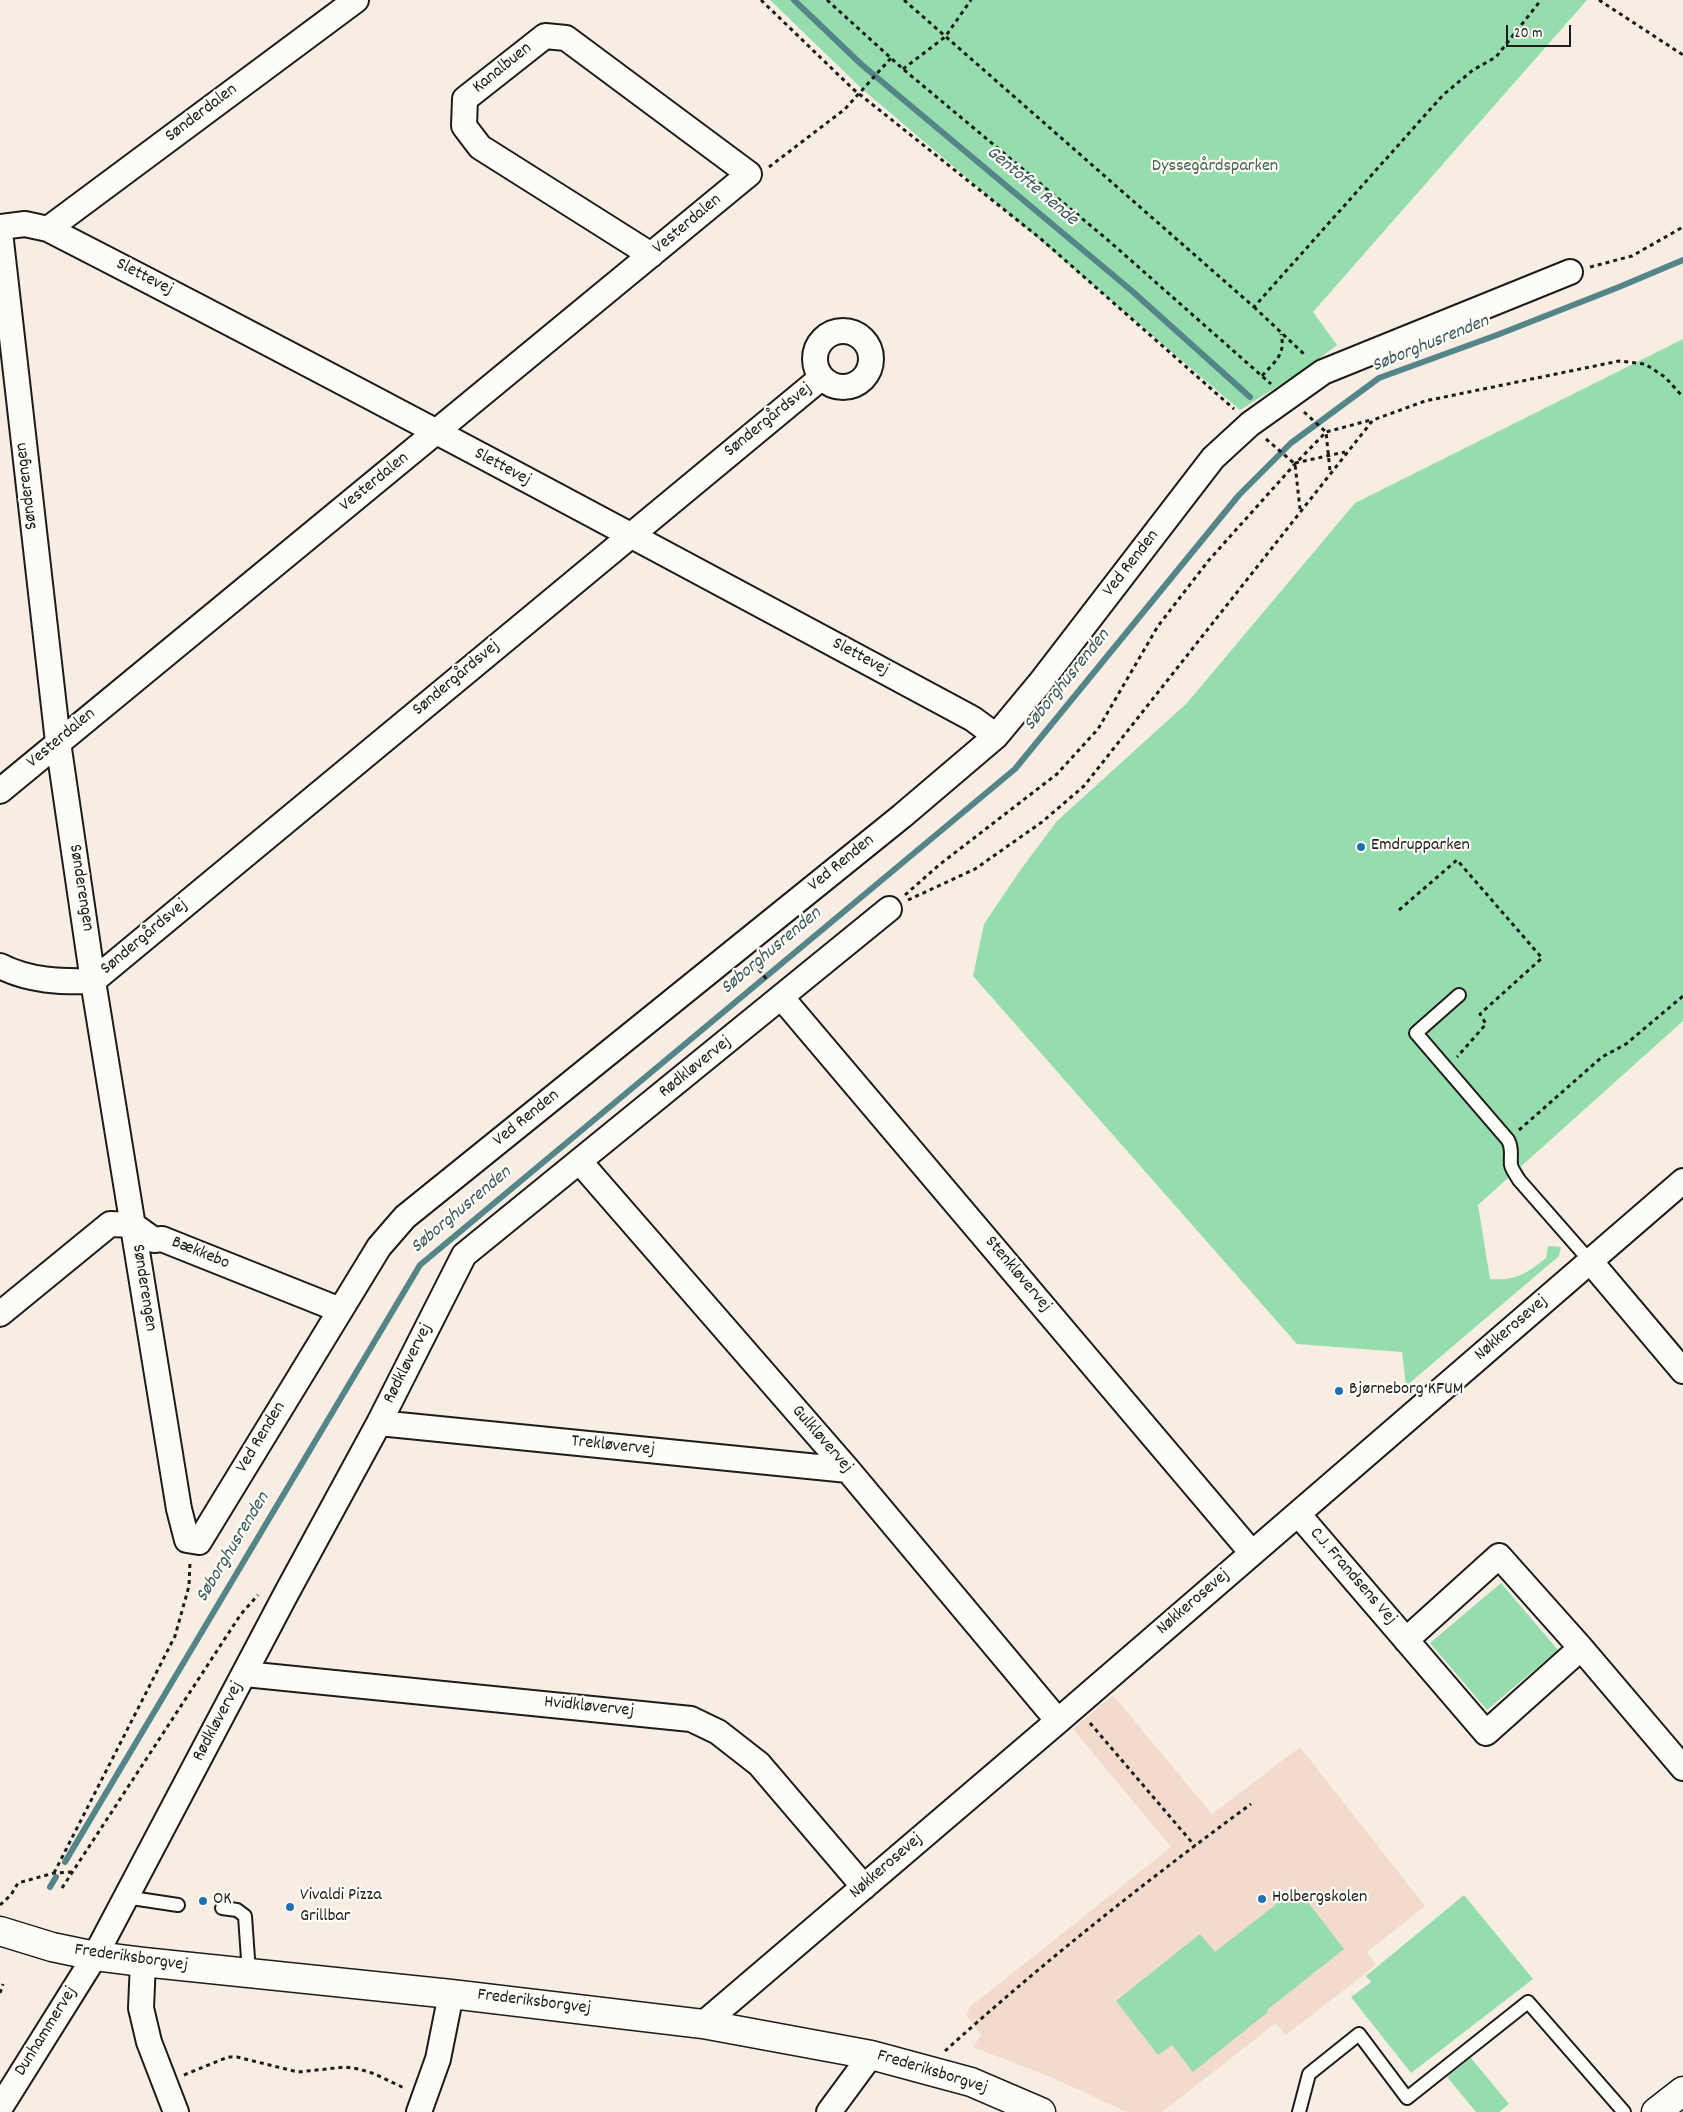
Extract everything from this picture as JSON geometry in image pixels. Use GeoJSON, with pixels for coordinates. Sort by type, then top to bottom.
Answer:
{"type":"FeatureCollection","features":[{"type":"Feature","properties":{"kind":"street","name":"Sønderdalen"},"geometry":{"type":"LineString","coordinates":[[48,229],[356,0]]}},
{"type":"Feature","properties":{"kind":"street","name":"Kanalbuen"},"geometry":{"type":"LineString","coordinates":[[651,255],[480,146],[464,126],[465,99],[545,36],[566,38],[749,174]]}},
{"type":"Feature","properties":{"kind":"street","name":"Vesterdalen"},"geometry":{"type":"LineString","coordinates":[[0,791],[749,174]]}},
{"type":"Feature","properties":{"kind":"street","name":"Slettevej"},"geometry":{"type":"LineString","coordinates":[[0,227],[25,224],[48,229],[195,304],[974,719],[996,736]]}},
{"type":"Feature","properties":{"kind":"street","name":"Sønderengen"},"geometry":{"type":"LineString","coordinates":[[0,232],[1,265],[58,742],[93,981],[179,1510],[187,1540]]}},
{"type":"Feature","properties":{"kind":"street","name":"Ved Renden"},"geometry":{"type":"LineString","coordinates":[[187,1540],[199,1542],[379,1247],[405,1217],[902,816],[996,736],[1040,684],[1214,458],[1257,430],[1293,403],[1323,372],[1570,272]]}},
{"type":"Feature","properties":{"kind":"street","name":"Søndergårdsvej"},"geometry":{"type":"LineString","coordinates":[[93,981],[821,378]]}},
{"type":"Feature","properties":{"kind":"street","name":"Rødkløvervej"},"geometry":{"type":"LineString","coordinates":[[95,1956],[378,1423],[464,1255],[889,909]]}},
{"type":"Feature","properties":{"kind":"street"},"geometry":{"type":"LineString","coordinates":[[2,970],[62,982],[93,981]]}},
{"type":"Feature","properties":{"kind":"street","name":"Stenkløvervej"},"geometry":{"type":"LineString","coordinates":[[782,998],[1252,1553]]}},
{"type":"Feature","properties":{"kind":"street","name":"Gulkløvervej"},"geometry":{"type":"LineString","coordinates":[[580,1162],[848,1470],[1066,1713]]}},
{"type":"Feature","properties":{"kind":"street","name":"Nøkkerosevej"},"geometry":{"type":"LineString","coordinates":[[703,2024],[1683,1181]]}},
{"type":"Feature","properties":{"kind":"street"},"geometry":{"type":"LineString","coordinates":[[0,1314],[110,1224],[133,1225]]}},
{"type":"Feature","properties":{"kind":"street","name":"Bækkebo"},"geometry":{"type":"LineString","coordinates":[[133,1225],[154,1240],[162,1239],[340,1310]]}},
{"type":"Feature","properties":{"kind":"street"},"geometry":{"type":"LineString","coordinates":[[1590,1261],[1683,1371]]}},
{"type":"Feature","properties":{"kind":"street","name":"Trekløvervej"},"geometry":{"type":"LineString","coordinates":[[378,1423],[848,1470]]}},
{"type":"Feature","properties":{"kind":"street","name":"C.J. Frandsens Vej"},"geometry":{"type":"LineString","coordinates":[[1298,1514],[1486,1733],[1581,1648]]}},
{"type":"Feature","properties":{"kind":"street","name":"C.J. Frandsens Vej"},"geometry":{"type":"LineString","coordinates":[[1406,1640],[1499,1556],[1581,1648],[1683,1768]]}},
{"type":"Feature","properties":{"kind":"street","name":"Hvidkløvervej"},"geometry":{"type":"LineString","coordinates":[[245,1674],[691,1719],[718,1732],[759,1764],[864,1887]]}},
{"type":"Feature","properties":{"kind":"street","name":"Frederiksborgvej"},"geometry":{"type":"LineString","coordinates":[[6,1931],[52,1947],[95,1956],[451,1994],[703,2024],[871,2055],[971,2082],[1042,2112]]}},
{"type":"Feature","properties":{"kind":"street","name":"Dunhammervej"},"geometry":{"type":"LineString","coordinates":[[0,2108],[95,1956]]}},
{"type":"Feature","properties":{"kind":"street"},"geometry":{"type":"LineString","coordinates":[[143,1962],[141,2008],[149,2042],[176,2112]]}},
{"type":"Feature","properties":{"kind":"street"},"geometry":{"type":"LineString","coordinates":[[421,2106],[438,2059],[451,1994]]}},
{"type":"Feature","properties":{"kind":"street"},"geometry":{"type":"LineString","coordinates":[[829,2112],[871,2055]]}},
{"type":"Feature","properties":{"kind":"street"},"geometry":{"type":"LineString","coordinates":[[1656,2112],[1683,2091]]}},
{"type":"Feature","properties":{"kind":"lane"},"geometry":{"type":"LineString","coordinates":[[1459,995],[1416,1033],[1508,1140],[1513,1156],[1511,1165],[1519,1180],[1590,1261]]}},
{"type":"Feature","properties":{"kind":"lane"},"geometry":{"type":"LineString","coordinates":[[125,1897],[178,1905]]}},
{"type":"Feature","properties":{"kind":"lane"},"geometry":{"type":"LineString","coordinates":[[222,1908],[237,1910],[245,1916],[249,1973]]}},
{"type":"Feature","properties":{"kind":"lane"},"geometry":{"type":"LineString","coordinates":[[1300,2112],[1309,2074],[1359,2034],[1407,2098],[1528,2002],[1624,2112]]}},
{"type":"Feature","properties":{"kind":"path"},"geometry":{"type":"LineString","coordinates":[[761,0],[860,92],[1041,239],[1295,464],[1300,510]]}},
{"type":"Feature","properties":{"kind":"path"},"geometry":{"type":"LineString","coordinates":[[827,0],[903,69],[1109,242],[1325,431],[1330,472]]}},
{"type":"Feature","properties":{"kind":"path"},"geometry":{"type":"LineString","coordinates":[[904,0],[1254,308],[1323,372]]}},
{"type":"Feature","properties":{"kind":"path"},"geometry":{"type":"LineString","coordinates":[[903,69],[945,37],[971,0]]}},
{"type":"Feature","properties":{"kind":"path"},"geometry":{"type":"LineString","coordinates":[[1254,308],[1443,95],[1473,70],[1496,57],[1541,0]]}},
{"type":"Feature","properties":{"kind":"path"},"geometry":{"type":"LineString","coordinates":[[1599,0],[1683,56]]}},
{"type":"Feature","properties":{"kind":"path"},"geometry":{"type":"LineString","coordinates":[[749,174],[766,169],[845,110],[891,58]]}},
{"type":"Feature","properties":{"kind":"path"},"geometry":{"type":"LineString","coordinates":[[1570,272],[1632,256],[1683,228]]}},
{"type":"Feature","properties":{"kind":"path"},"geometry":{"type":"LineString","coordinates":[[1262,376],[1281,355],[1284,344],[1281,333]]}},
{"type":"Feature","properties":{"kind":"path"},"geometry":{"type":"LineString","coordinates":[[889,909],[939,865],[1056,774],[1098,730],[1158,626],[1209,560],[1325,431],[1373,420],[1425,401],[1619,361],[1645,364],[1665,377],[1683,397]]}},
{"type":"Feature","properties":{"kind":"path"},"geometry":{"type":"LineString","coordinates":[[889,909],[975,869],[1042,822],[1084,786],[1330,472],[1373,420]]}},
{"type":"Feature","properties":{"kind":"path"},"geometry":{"type":"LineString","coordinates":[[1295,464],[1346,452]]}},
{"type":"Feature","properties":{"kind":"path"},"geometry":{"type":"LineString","coordinates":[[1399,910],[1457,860],[1542,958],[1480,1014],[1486,1024],[1446,1068]]}},
{"type":"Feature","properties":{"kind":"path"},"geometry":{"type":"LineString","coordinates":[[740,946],[782,998]]}},
{"type":"Feature","properties":{"kind":"path"},"geometry":{"type":"LineString","coordinates":[[1508,1140],[1602,1057],[1626,1044],[1683,996]]}},
{"type":"Feature","properties":{"kind":"path"},"geometry":{"type":"LineString","coordinates":[[54,1872],[175,1636],[189,1586],[190,1561],[187,1540]]}},
{"type":"Feature","properties":{"kind":"path"},"geometry":{"type":"LineString","coordinates":[[62,1888],[241,1614],[259,1593],[286,1594]]}},
{"type":"Feature","properties":{"kind":"path"},"geometry":{"type":"LineString","coordinates":[[1066,1713],[1195,1846]]}},
{"type":"Feature","properties":{"kind":"path"},"geometry":{"type":"LineString","coordinates":[[924,2070],[1008,1994],[1251,1804]]}},
{"type":"Feature","properties":{"kind":"path"},"geometry":{"type":"LineString","coordinates":[[0,1905],[11,1895],[18,1882],[54,1872],[72,1872]]}},
{"type":"Feature","properties":{"kind":"path"},"geometry":{"type":"LineString","coordinates":[[0,1993],[3,1984]]}},
{"type":"Feature","properties":{"kind":"path"},"geometry":{"type":"LineString","coordinates":[[165,2083],[228,2057],[237,2057],[298,2072],[345,2067],[359,2069],[375,2074],[421,2106]]}},
{"type":"Feature","properties":{"kind":"shaded area","name":"Holbergskolen"},"geometry":{"type":"Polygon","coordinates":[[[1113,1695],[1212,1814],[1300,1747],[1425,1906],[1367,1952],[1376,1965],[1286,2035],[1276,2023],[1162,2112],[1126,2112],[1058,2080],[973,2047],[981,2035],[966,2015],[970,2007],[1171,1847],[1073,1729],[1113,1695]]]}},
{"type":"Feature","properties":{"kind":"green space","name":"Dyssegårdsparken"},"geometry":{"type":"Polygon","coordinates":[[[770,0],[1587,0],[1313,312],[1337,345],[1304,370],[1240,410],[861,88],[770,0]]]}},
{"type":"Feature","properties":{"kind":"green space","name":"Emdrupparken"},"geometry":{"type":"Polygon","coordinates":[[[1683,339],[1683,1021],[1478,1205],[1490,1279],[1507,1279],[1526,1272],[1546,1258],[1548,1246],[1561,1247],[1559,1256],[1406,1386],[1402,1352],[1297,1344],[973,976],[984,924],[1019,872],[1057,821],[1187,703],[1355,503],[1683,339]]]}},
{"type":"Feature","properties":{"kind":"green space"},"geometry":{"type":"Polygon","coordinates":[[[1501,1583],[1558,1650],[1487,1710],[1430,1643],[1501,1583]]]}},
{"type":"Feature","properties":{"kind":"green space"},"geometry":{"type":"Polygon","coordinates":[[[1297,1888],[1344,1949],[1193,2072],[1172,2045],[1158,2055],[1116,2001],[1200,1934],[1215,1952],[1297,1888]]]}},
{"type":"Feature","properties":{"kind":"green space"},"geometry":{"type":"Polygon","coordinates":[[[1464,1895],[1533,1979],[1411,2073],[1351,1997],[1371,1982],[1366,1976],[1464,1895]]]}},
{"type":"Feature","properties":{"kind":"green space"},"geometry":{"type":"Polygon","coordinates":[[[1471,2058],[1509,2104],[1499,2112],[1476,2112],[1447,2077],[1471,2058]]]}},
{"type":"Feature","properties":{"kind":"waterway","name":"Gentofte Rende"},"geometry":{"type":"LineString","coordinates":[[794,0],[862,65],[1132,291],[1250,397]]}},
{"type":"Feature","properties":{"kind":"waterway","name":"Søborghusrenden"},"geometry":{"type":"LineString","coordinates":[[65,1862],[420,1265],[1015,769],[1239,495],[1291,443],[1379,378],[1497,335],[1683,260]]}},
{"type":"Feature","properties":{"kind":"waterway","name":"Søborghusrenden"},"geometry":{"type":"LineString","coordinates":[[50,1887],[56,1877]]}},
{"type":"Feature","properties":{"kind":"place","name":"Emdrupparken"},"geometry":{"type":"Point","coordinates":[1361,847]}},
{"type":"Feature","properties":{"kind":"place","name":"Bjørneborg KFUM"},"geometry":{"type":"Point","coordinates":[1339,1391]}},
{"type":"Feature","properties":{"kind":"place","name":"Holbergskolen"},"geometry":{"type":"Point","coordinates":[1262,1899]}},
{"type":"Feature","properties":{"kind":"place","name":"OK"},"geometry":{"type":"Point","coordinates":[203,1901]}},
{"type":"Feature","properties":{"kind":"place","name":"Vivaldi Pizza Grillbar"},"geometry":{"type":"Point","coordinates":[290,1907]}}]}
